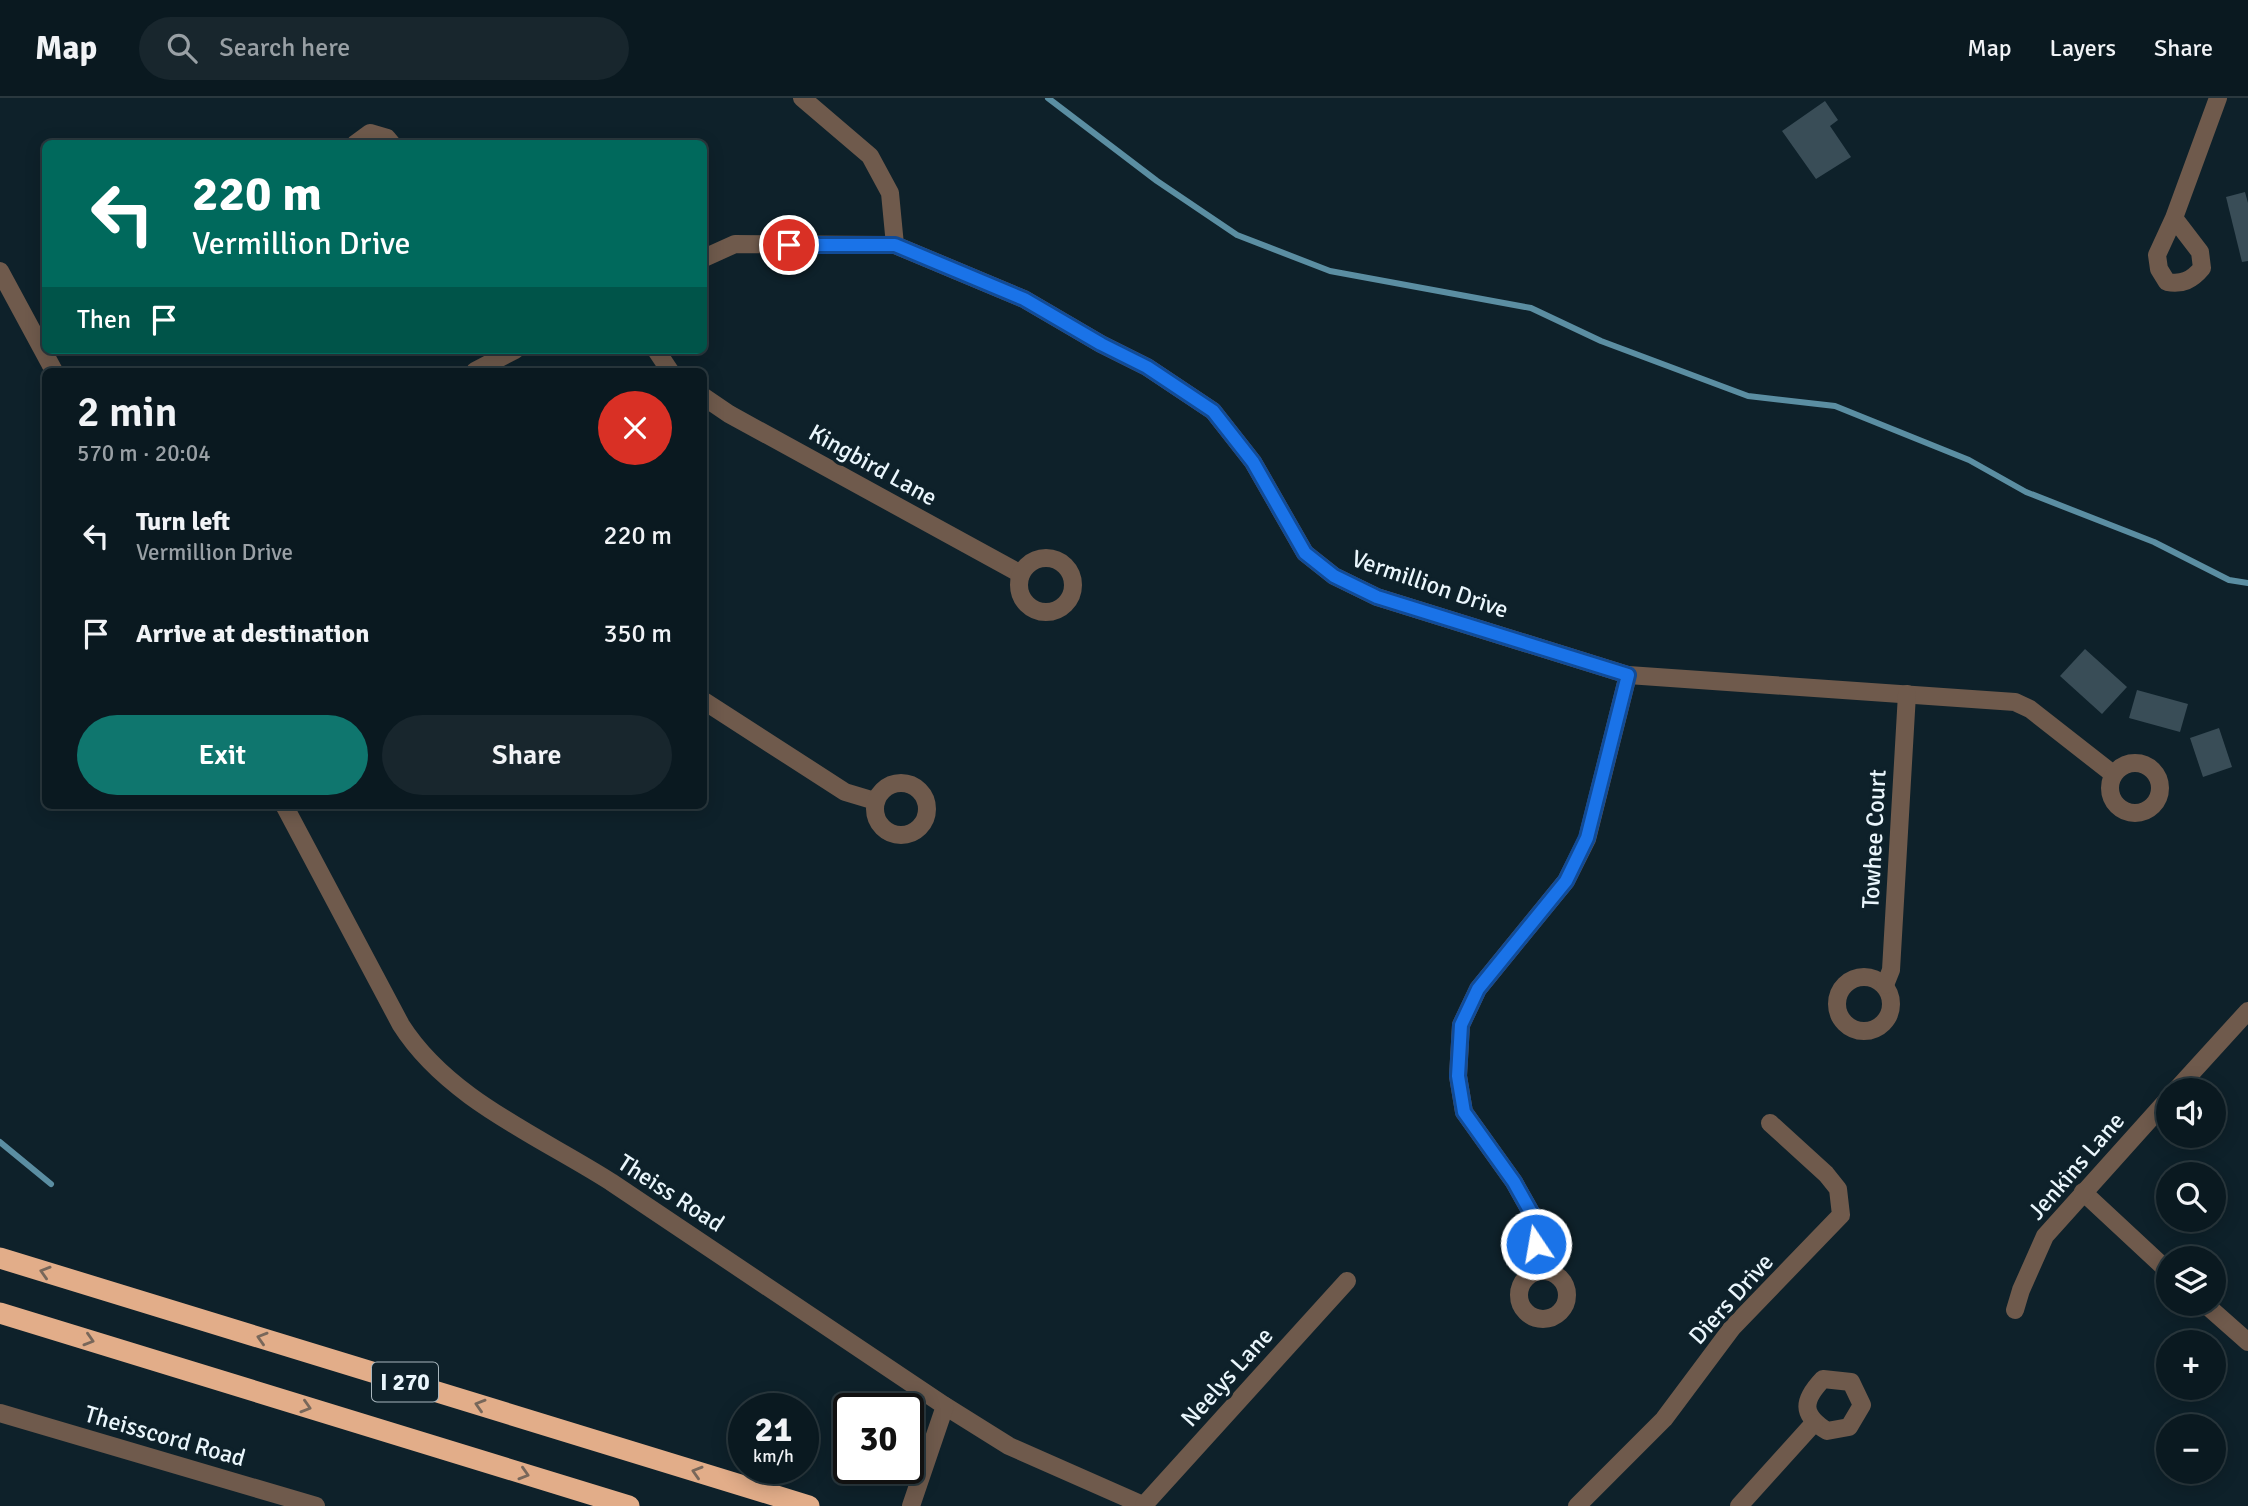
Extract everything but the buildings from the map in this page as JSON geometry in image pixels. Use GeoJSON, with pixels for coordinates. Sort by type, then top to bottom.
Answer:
{"type":"FeatureCollection","features":[{"type":"Feature","properties":{"kind":"highway","name":"I 270"},"geometry":{"type":"LineString","coordinates":[[0,1258],[809,1506]]}},
{"type":"Feature","properties":{"kind":"highway","name":"I 270"},"geometry":{"type":"LineString","coordinates":[[0,1313],[629,1506]]}},
{"type":"Feature","properties":{"kind":"street"},"geometry":{"type":"LineString","coordinates":[[802,98],[870,156],[890,193],[895,245]]}},
{"type":"Feature","properties":{"kind":"street"},"geometry":{"type":"LineString","coordinates":[[2174,219],[2218,98]]}},
{"type":"Feature","properties":{"kind":"street"},"geometry":{"type":"LineString","coordinates":[[360,140],[370,133],[389,140]]}},
{"type":"Feature","properties":{"kind":"street","name":"Vermillion Drive"},"geometry":{"type":"LineString","coordinates":[[707,257],[735,244],[895,245],[1024,299],[1101,344],[1147,367],[1213,411],[1253,462],[1305,553],[1334,576],[1377,597],[1628,675],[2015,702],[2030,709],[2113,774]]}},
{"type":"Feature","properties":{"kind":"street"},"geometry":{"type":"LineString","coordinates":[[0,271],[42,349]]}},
{"type":"Feature","properties":{"kind":"street"},"geometry":{"type":"LineString","coordinates":[[481,368],[507,354]]}},
{"type":"Feature","properties":{"kind":"street","name":"Kingbird Lane"},"geometry":{"type":"LineString","coordinates":[[707,399],[729,414],[1021,574]]}},
{"type":"Feature","properties":{"kind":"street"},"geometry":{"type":"LineString","coordinates":[[1540,1271],[1533,1216],[1514,1182],[1464,1112],[1458,1076],[1461,1025],[1478,989],[1566,881],[1587,838],[1628,675]]}},
{"type":"Feature","properties":{"kind":"street","name":"Towhee Court"},"geometry":{"type":"LineString","coordinates":[[1885,985],[1891,970],[1907,694]]}},
{"type":"Feature","properties":{"kind":"street"},"geometry":{"type":"LineString","coordinates":[[707,703],[845,792],[875,801]]}},
{"type":"Feature","properties":{"kind":"street","name":"Theiss Road"},"geometry":{"type":"LineString","coordinates":[[286,809],[401,1025],[412,1042],[441,1072],[486,1105],[608,1180],[986,1433],[1030,1456],[1145,1506]]}},
{"type":"Feature","properties":{"kind":"street"},"geometry":{"type":"LineString","coordinates":[[2187,1078],[2248,1011]]}},
{"type":"Feature","properties":{"kind":"street","name":"Jenkins Lane"},"geometry":{"type":"LineString","coordinates":[[2015,1310],[2045,1236],[2156,1111]]}},
{"type":"Feature","properties":{"kind":"street","name":"Diers Drive"},"geometry":{"type":"LineString","coordinates":[[1577,1506],[1664,1419],[1732,1328],[1842,1215],[1838,1189],[1826,1174],[1770,1123]]}},
{"type":"Feature","properties":{"kind":"street"},"geometry":{"type":"LineString","coordinates":[[2083,1192],[2156,1260]]}},
{"type":"Feature","properties":{"kind":"street","name":"Neelys Lane"},"geometry":{"type":"LineString","coordinates":[[1145,1506],[1347,1280]]}},
{"type":"Feature","properties":{"kind":"street"},"geometry":{"type":"LineString","coordinates":[[2219,1316],[2248,1342]]}},
{"type":"Feature","properties":{"kind":"street"},"geometry":{"type":"LineString","coordinates":[[911,1506],[945,1406]]}},
{"type":"Feature","properties":{"kind":"street","name":"Theisscord Road"},"geometry":{"type":"LineString","coordinates":[[0,1413],[316,1506]]}},
{"type":"Feature","properties":{"kind":"street"},"geometry":{"type":"LineString","coordinates":[[1741,1505],[1814,1423]]}},
{"type":"Feature","properties":{"kind":"waterway"},"geometry":{"type":"LineString","coordinates":[[1048,98],[1157,181],[1237,235],[1330,271],[1531,308],[1601,341],[1748,396],[1835,406],[1969,460],[2026,492],[2154,542],[2229,580],[2248,583]]}},
{"type":"Feature","properties":{"kind":"waterway"},"geometry":{"type":"LineString","coordinates":[[0,1142],[51,1184]]}},
{"type":"Feature","properties":{"kind":"route"},"geometry":{"type":"LineString","coordinates":[[789,245],[895,245],[1024,299],[1101,344],[1147,367],[1213,411],[1253,462],[1305,553],[1334,576],[1377,597],[1628,675],[1587,838],[1566,881],[1530,929],[1478,989],[1461,1025],[1458,1076],[1464,1112],[1482,1141],[1514,1182],[1533,1216],[1536,1244]]}}]}
